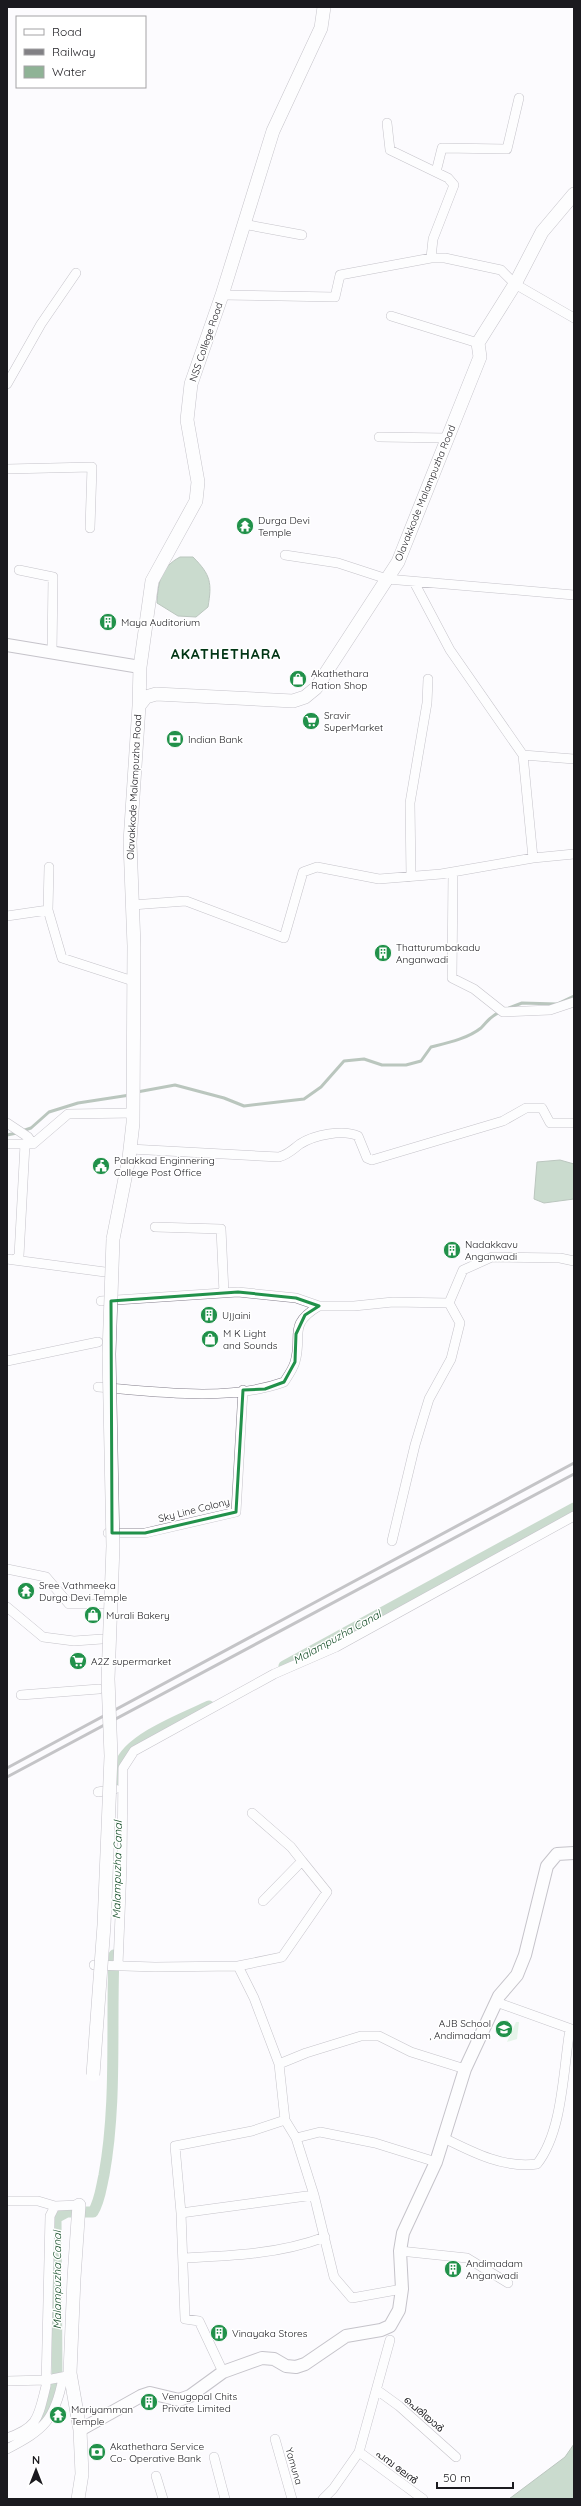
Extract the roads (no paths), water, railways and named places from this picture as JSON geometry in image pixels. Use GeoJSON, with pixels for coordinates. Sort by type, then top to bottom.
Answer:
{"type":"FeatureCollection","features":[{"type":"Feature","properties":{"kind":"main road","name":"NSS College Road"},"geometry":{"type":"LineString","coordinates":[[139,706],[140,667],[152,581],[196,501],[198,482],[187,420],[191,384],[222,295],[273,131],[320,28],[324,7]]}},
{"type":"Feature","properties":{"kind":"main road"},"geometry":{"type":"LineString","coordinates":[[478,343],[515,284],[542,232],[574,194]]}},
{"type":"Feature","properties":{"kind":"main road","name":"Olavakkode Malampuzha Road"},"geometry":{"type":"LineString","coordinates":[[93,2075],[104,1925],[110,1756],[108,1679],[113,1546],[109,1354],[113,1239],[130,1149],[132,1113],[133,982],[130,842],[139,706],[146,697],[156,694],[293,701],[305,697],[316,688],[398,562],[480,357],[478,343]]}},
{"type":"Feature","properties":{"kind":"main road"},"geometry":{"type":"LineString","coordinates":[[78,2499],[82,2474],[80,2430],[66,2376],[79,2204]]}},
{"type":"Feature","properties":{"kind":"street"},"geometry":{"type":"LineString","coordinates":[[436,172],[442,148],[507,148],[519,98]]}},
{"type":"Feature","properties":{"kind":"street"},"geometry":{"type":"LineString","coordinates":[[387,123],[390,150],[448,178],[454,185],[433,239],[431,258]]}},
{"type":"Feature","properties":{"kind":"street"},"geometry":{"type":"LineString","coordinates":[[243,224],[302,235]]}},
{"type":"Feature","properties":{"kind":"street"},"geometry":{"type":"LineString","coordinates":[[222,295],[335,298],[340,275],[431,258],[445,258],[501,270],[515,284],[574,318]]}},
{"type":"Feature","properties":{"kind":"street"},"geometry":{"type":"LineString","coordinates":[[7,384],[42,324],[76,273]]}},
{"type":"Feature","properties":{"kind":"street"},"geometry":{"type":"LineString","coordinates":[[391,316],[478,343]]}},
{"type":"Feature","properties":{"kind":"street"},"geometry":{"type":"LineString","coordinates":[[379,437],[447,438]]}},
{"type":"Feature","properties":{"kind":"street"},"geometry":{"type":"LineString","coordinates":[[7,469],[92,467],[90,528]]}},
{"type":"Feature","properties":{"kind":"street"},"geometry":{"type":"LineString","coordinates":[[285,555],[338,563],[387,579],[574,595]]}},
{"type":"Feature","properties":{"kind":"street"},"geometry":{"type":"LineString","coordinates":[[19,570],[53,577],[52,653]]}},
{"type":"Feature","properties":{"kind":"street"},"geometry":{"type":"LineString","coordinates":[[414,582],[450,650],[523,755],[533,858]]}},
{"type":"Feature","properties":{"kind":"street"},"geometry":{"type":"LineString","coordinates":[[7,645],[140,667]]}},
{"type":"Feature","properties":{"kind":"street"},"geometry":{"type":"LineString","coordinates":[[411,877],[410,803],[427,703],[428,678]]}},
{"type":"Feature","properties":{"kind":"street"},"geometry":{"type":"LineString","coordinates":[[523,755],[574,759]]}},
{"type":"Feature","properties":{"kind":"street"},"geometry":{"type":"LineString","coordinates":[[132,905],[186,901],[284,938],[303,872],[317,867],[379,879],[453,872],[533,858],[574,854]]}},
{"type":"Feature","properties":{"kind":"street"},"geometry":{"type":"LineString","coordinates":[[49,867],[48,910],[62,958],[133,982]]}},
{"type":"Feature","properties":{"kind":"street"},"geometry":{"type":"LineString","coordinates":[[453,872],[452,978],[474,988],[490,1003],[503,1012],[550,1010],[574,1002]]}},
{"type":"Feature","properties":{"kind":"street"},"geometry":{"type":"LineString","coordinates":[[7,916],[48,910]]}},
{"type":"Feature","properties":{"kind":"street"},"geometry":{"type":"LineString","coordinates":[[130,1149],[279,1157],[290,1153],[308,1140],[328,1134],[347,1134],[358,1136],[363,1152],[367,1158],[372,1160],[503,1121],[526,1108],[542,1108],[550,1123],[574,1123]]}},
{"type":"Feature","properties":{"kind":"street"},"geometry":{"type":"LineString","coordinates":[[7,1144],[28,1142],[68,1114],[132,1113]]}},
{"type":"Feature","properties":{"kind":"street"},"geometry":{"type":"LineString","coordinates":[[10,1259],[19,1256],[28,1142],[11,1125]]}},
{"type":"Feature","properties":{"kind":"street"},"geometry":{"type":"LineString","coordinates":[[155,1227],[220,1229],[224,1293]]}},
{"type":"Feature","properties":{"kind":"street"},"geometry":{"type":"LineString","coordinates":[[449,1303],[463,1270],[492,1257],[560,1258],[574,1261]]}},
{"type":"Feature","properties":{"kind":"street"},"geometry":{"type":"LineString","coordinates":[[10,1259],[105,1272]]}},
{"type":"Feature","properties":{"kind":"street"},"geometry":{"type":"LineString","coordinates":[[101,1301],[238,1292],[296,1298],[319,1306],[354,1306],[393,1302],[449,1303]]}},
{"type":"Feature","properties":{"kind":"street"},"geometry":{"type":"LineString","coordinates":[[392,1541],[429,1399],[452,1359],[460,1323],[449,1303]]}},
{"type":"Feature","properties":{"kind":"street"},"geometry":{"type":"LineString","coordinates":[[98,1387],[156,1392],[266,1389],[284,1382],[295,1362],[296,1334],[305,1315],[319,1306]]}},
{"type":"Feature","properties":{"kind":"street"},"geometry":{"type":"LineString","coordinates":[[7,1362],[98,1342]]}},
{"type":"Feature","properties":{"kind":"street","name":"Sky Line Colony"},"geometry":{"type":"LineString","coordinates":[[108,1533],[146,1533],[236,1512],[243,1390]]}},
{"type":"Feature","properties":{"kind":"street"},"geometry":{"type":"LineString","coordinates":[[119,1965],[122,1866],[122,1788],[125,1762],[134,1751],[146,1743],[274,1674],[336,1647],[506,1552],[574,1516]]}},
{"type":"Feature","properties":{"kind":"street"},"geometry":{"type":"LineString","coordinates":[[7,1569],[46,1577],[69,1604],[104,1604]]}},
{"type":"Feature","properties":{"kind":"street"},"geometry":{"type":"LineString","coordinates":[[7,1607],[44,1637],[74,1641],[102,1639]]}},
{"type":"Feature","properties":{"kind":"street"},"geometry":{"type":"LineString","coordinates":[[21,1695],[99,1689]]}},
{"type":"Feature","properties":{"kind":"street"},"geometry":{"type":"LineString","coordinates":[[100,1792],[122,1788]]}},
{"type":"Feature","properties":{"kind":"street"},"geometry":{"type":"LineString","coordinates":[[94,1965],[155,1967],[238,1966],[282,1957],[327,1892],[291,1847],[252,1813]]}},
{"type":"Feature","properties":{"kind":"street"},"geometry":{"type":"LineString","coordinates":[[80,2430],[150,2393],[179,2400],[190,2396],[222,2372],[262,2358],[274,2359],[286,2366],[296,2367],[305,2364],[346,2336],[381,2330],[390,2326],[399,2310],[402,2289],[400,2251],[403,2233],[436,2162],[466,2069],[496,2002],[517,1975],[525,1955],[547,1866],[557,1854],[574,1853]]}},
{"type":"Feature","properties":{"kind":"street"},"geometry":{"type":"LineString","coordinates":[[263,1901],[302,1861]]}},
{"type":"Feature","properties":{"kind":"street"},"geometry":{"type":"LineString","coordinates":[[238,1966],[254,1998],[279,2064],[285,2120],[296,2138],[314,2195],[334,2277],[352,2298],[402,2289]]}},
{"type":"Feature","properties":{"kind":"street"},"geometry":{"type":"LineString","coordinates":[[444,2138],[490,2158],[524,2166],[537,2164],[542,2158],[556,2124],[572,2030],[496,2002]]}},
{"type":"Feature","properties":{"kind":"street"},"geometry":{"type":"LineString","coordinates":[[279,2064],[306,2052],[362,2036],[379,2036],[411,2052],[466,2069]]}},
{"type":"Feature","properties":{"kind":"street"},"geometry":{"type":"LineString","coordinates":[[222,2372],[199,2321],[185,2319],[184,2258],[175,2146],[252,2132],[285,2120]]}},
{"type":"Feature","properties":{"kind":"street"},"geometry":{"type":"LineString","coordinates":[[296,2138],[320,2132],[375,2143],[436,2162]]}},
{"type":"Feature","properties":{"kind":"street"},"geometry":{"type":"LineString","coordinates":[[181,2213],[314,2195]]}},
{"type":"Feature","properties":{"kind":"street"},"geometry":{"type":"LineString","coordinates":[[7,2201],[38,2202],[56,2206],[79,2204]]}},
{"type":"Feature","properties":{"kind":"street"},"geometry":{"type":"LineString","coordinates":[[7,2438],[26,2431],[34,2422],[39,2413],[47,2380],[50,2216],[56,2206]]}},
{"type":"Feature","properties":{"kind":"street"},"geometry":{"type":"LineString","coordinates":[[184,2258],[238,2256],[306,2244],[325,2238]]}},
{"type":"Feature","properties":{"kind":"street"},"geometry":{"type":"LineString","coordinates":[[400,2251],[467,2258],[508,2283]]}},
{"type":"Feature","properties":{"kind":"street"},"geometry":{"type":"LineString","coordinates":[[323,2499],[333,2489],[360,2452],[390,2340]]}},
{"type":"Feature","properties":{"kind":"street"},"geometry":{"type":"LineString","coordinates":[[7,2381],[47,2380],[66,2376]]}},
{"type":"Feature","properties":{"kind":"street"},"geometry":{"type":"LineString","coordinates":[[7,2449],[34,2436],[52,2416],[66,2376]]}},
{"type":"Feature","properties":{"kind":"street","name":"പെരിയാർ"},"geometry":{"type":"LineString","coordinates":[[377,2390],[399,2406],[456,2457]]}},
{"type":"Feature","properties":{"kind":"street","name":"Yamuna"},"geometry":{"type":"LineString","coordinates":[[275,2440],[292,2499]]}},
{"type":"Feature","properties":{"kind":"street","name":"പമ്പ ലേൻ"},"geometry":{"type":"LineString","coordinates":[[360,2452],[423,2499]]}},
{"type":"Feature","properties":{"kind":"street"},"geometry":{"type":"LineString","coordinates":[[214,2457],[225,2499]]}},
{"type":"Feature","properties":{"kind":"street"},"geometry":{"type":"LineString","coordinates":[[156,2476],[163,2499]]}},
{"type":"Feature","properties":{"kind":"water"},"geometry":{"type":"Polygon","coordinates":[[[180,557],[193,557],[204,569],[209,580],[210,592],[208,607],[196,617],[178,616],[157,603],[158,588],[165,570],[180,557]]]}},
{"type":"Feature","properties":{"kind":"water"},"geometry":{"type":"Polygon","coordinates":[[[560,1160],[574,1164],[574,1199],[544,1203],[534,1199],[537,1162],[560,1160]]]}},
{"type":"Feature","properties":{"kind":"water"},"geometry":{"type":"Polygon","coordinates":[[[574,2444],[574,2499],[509,2499],[565,2457],[574,2444]]]}},
{"type":"Feature","properties":{"kind":"waterway"},"geometry":{"type":"LineString","coordinates":[[509,1008],[522,1003],[557,1004],[574,996]]}},
{"type":"Feature","properties":{"kind":"waterway"},"geometry":{"type":"LineString","coordinates":[[137,1092],[175,1085],[224,1098],[244,1106],[304,1099],[321,1087],[344,1061],[364,1059],[382,1065],[406,1065],[421,1061],[431,1047],[470,1035],[481,1028],[491,1017],[500,1012]]}},
{"type":"Feature","properties":{"kind":"waterway"},"geometry":{"type":"LineString","coordinates":[[22,1131],[31,1128],[49,1112],[78,1103],[130,1095]]}},
{"type":"Feature","properties":{"kind":"waterway"},"geometry":{"type":"LineString","coordinates":[[7,1135],[17,1133]]}},
{"type":"Feature","properties":{"kind":"waterway","name":"Malampuzha Canal"},"geometry":{"type":"LineString","coordinates":[[284,1666],[574,1508]]}},
{"type":"Feature","properties":{"kind":"waterway","name":"Malampuzha Canal"},"geometry":{"type":"LineString","coordinates":[[119,1780],[120,1765],[125,1755],[134,1746],[158,1730],[209,1706]]}},
{"type":"Feature","properties":{"kind":"waterway","name":"Malampuzha Canal"},"geometry":{"type":"LineString","coordinates":[[28,2434],[40,2424],[44,2417],[54,2392],[57,2377],[56,2218],[67,2212],[93,2212],[99,2199],[104,2175],[111,2121],[114,1955]]}},
{"type":"Feature","properties":{"kind":"railway"},"geometry":{"type":"LineString","coordinates":[[7,1768],[574,1463]]}},
{"type":"Feature","properties":{"kind":"railway"},"geometry":{"type":"LineString","coordinates":[[7,1777],[574,1474]]}},
{"type":"Feature","properties":{"kind":"place","name":"Durga Devi Temple"},"geometry":{"type":"Point","coordinates":[245,526]}},
{"type":"Feature","properties":{"kind":"place","name":"Maya Auditorium"},"geometry":{"type":"Point","coordinates":[108,622]}},
{"type":"Feature","properties":{"kind":"place","name":"Akathethara Ration Shop"},"geometry":{"type":"Point","coordinates":[298,679]}},
{"type":"Feature","properties":{"kind":"place","name":"Sravir SuperMarket"},"geometry":{"type":"Point","coordinates":[311,721]}},
{"type":"Feature","properties":{"kind":"place","name":"Indian Bank"},"geometry":{"type":"Point","coordinates":[175,739]}},
{"type":"Feature","properties":{"kind":"place","name":"Thatturumbakadu Anganwadi"},"geometry":{"type":"Point","coordinates":[383,953]}},
{"type":"Feature","properties":{"kind":"place","name":"Palakkad Enginnering College Post Office"},"geometry":{"type":"Point","coordinates":[101,1166]}},
{"type":"Feature","properties":{"kind":"place","name":"Nadakkavu Anganwadi"},"geometry":{"type":"Point","coordinates":[452,1250]}},
{"type":"Feature","properties":{"kind":"place","name":"Ujjaini"},"geometry":{"type":"Point","coordinates":[209,1315]}},
{"type":"Feature","properties":{"kind":"place","name":"M K Light and Sounds"},"geometry":{"type":"Point","coordinates":[210,1339]}},
{"type":"Feature","properties":{"kind":"place","name":"Sree Vathmeeka Durga Devi Temple"},"geometry":{"type":"Point","coordinates":[26,1591]}},
{"type":"Feature","properties":{"kind":"place","name":"Murali Bakery"},"geometry":{"type":"Point","coordinates":[93,1615]}},
{"type":"Feature","properties":{"kind":"place","name":"A2Z supermarket"},"geometry":{"type":"Point","coordinates":[78,1661]}},
{"type":"Feature","properties":{"kind":"place","name":"AJB School , Andimadam"},"geometry":{"type":"Point","coordinates":[504,2029]}},
{"type":"Feature","properties":{"kind":"place","name":"Andimadam Anganwadi"},"geometry":{"type":"Point","coordinates":[453,2269]}},
{"type":"Feature","properties":{"kind":"place","name":"Vinayaka Stores"},"geometry":{"type":"Point","coordinates":[219,2333]}},
{"type":"Feature","properties":{"kind":"place","name":"Venugopal Chits Private Limited"},"geometry":{"type":"Point","coordinates":[149,2402]}},
{"type":"Feature","properties":{"kind":"place","name":"Mariyamman Temple"},"geometry":{"type":"Point","coordinates":[58,2415]}},
{"type":"Feature","properties":{"kind":"place","name":"Akathethara Service Co- Operative Bank"},"geometry":{"type":"Point","coordinates":[97,2452]}},
{"type":"Feature","properties":{"kind":"district","name":"AKATHETHARA"},"geometry":{"type":"Point","coordinates":[226,654]}}]}
